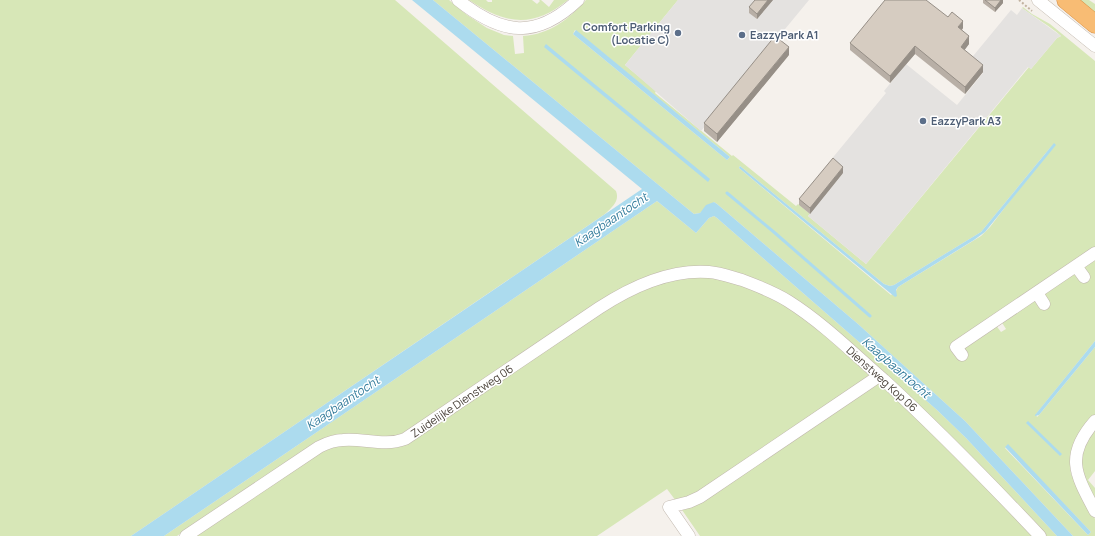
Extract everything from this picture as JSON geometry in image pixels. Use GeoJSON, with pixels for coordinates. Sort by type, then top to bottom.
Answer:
{"type":"FeatureCollection","features":[{"type":"Feature","properties":{"kind":"highway"},"geometry":{"type":"LineString","coordinates":[[1066,0],[1095,24]]}},
{"type":"Feature","properties":{"kind":"street"},"geometry":{"type":"LineString","coordinates":[[458,0],[475,13],[489,21],[506,27],[518,28],[535,27],[553,20],[578,0]]}},
{"type":"Feature","properties":{"kind":"street"},"geometry":{"type":"LineString","coordinates":[[1038,0],[1095,46]]}},
{"type":"Feature","properties":{"kind":"street"},"geometry":{"type":"LineString","coordinates":[[962,355],[956,347],[999,325],[1037,292],[1095,253]]}},
{"type":"Feature","properties":{"kind":"street"},"geometry":{"type":"LineString","coordinates":[[1076,266],[1084,277]]}},
{"type":"Feature","properties":{"kind":"street","name":"Dienstweg Kop 06"},"geometry":{"type":"LineString","coordinates":[[694,272],[708,272],[726,275],[763,288],[781,297],[811,317],[879,376],[955,448],[1040,536]]}},
{"type":"Feature","properties":{"kind":"street","name":"Zuidelijke Dienstweg 06"},"geometry":{"type":"LineString","coordinates":[[186,536],[319,447],[341,440],[386,443],[405,439],[617,296],[643,284],[662,278],[694,272]]}},
{"type":"Feature","properties":{"kind":"street"},"geometry":{"type":"LineString","coordinates":[[1037,292],[1044,304]]}},
{"type":"Feature","properties":{"kind":"street"},"geometry":{"type":"LineString","coordinates":[[689,536],[669,507],[689,502],[700,497],[879,376]]}},
{"type":"Feature","properties":{"kind":"street"},"geometry":{"type":"LineString","coordinates":[[1095,421],[1083,436],[1077,453],[1076,468],[1080,482],[1095,511]]}},
{"type":"Feature","properties":{"kind":"path"},"geometry":{"type":"LineString","coordinates":[[1019,0],[1023,4]]}},
{"type":"Feature","properties":{"kind":"green space"},"geometry":{"type":"Polygon","coordinates":[[[0,0],[395,0],[616,191],[617,198],[613,206],[605,214],[131,536],[0,536],[0,0]]]}},
{"type":"Feature","properties":{"kind":"green space"},"geometry":{"type":"Polygon","coordinates":[[[433,0],[449,0],[467,15],[487,28],[504,35],[513,36],[515,54],[524,53],[523,36],[533,35],[558,25],[586,0],[678,0],[625,65],[656,91],[655,93],[732,156],[733,155],[796,206],[798,204],[810,214],[808,216],[866,264],[1029,67],[1031,69],[1057,38],[1061,36],[1052,28],[1022,8],[1023,7],[1050,24],[1095,61],[1095,251],[960,347],[995,324],[1001,332],[1006,329],[1001,321],[1095,256],[1095,341],[1036,414],[1037,417],[1095,347],[1095,416],[1070,463],[1071,474],[1095,519],[1095,536],[1073,536],[965,421],[858,324],[717,204],[714,202],[700,213],[694,214],[433,0]],[[575,30],[573,34],[727,160],[730,157],[575,30]],[[1054,143],[981,232],[890,286],[884,284],[740,166],[739,168],[891,295],[898,287],[981,236],[990,227],[1054,143]],[[1008,445],[1005,448],[1088,535],[1091,532],[1008,445]]]}},
{"type":"Feature","properties":{"kind":"green space"},"geometry":{"type":"Polygon","coordinates":[[[469,0],[486,0],[488,2],[492,2],[492,0],[532,0],[537,4],[540,1],[539,0],[541,0],[549,7],[554,0],[568,0],[542,16],[518,20],[495,14],[469,0]]]}},
{"type":"Feature","properties":{"kind":"green space"},"geometry":{"type":"Polygon","coordinates":[[[1078,0],[1089,0],[1095,4],[1095,14],[1078,0]]]}},
{"type":"Feature","properties":{"kind":"green space"},"geometry":{"type":"Polygon","coordinates":[[[657,201],[696,233],[709,218],[714,216],[717,218],[937,410],[966,438],[1057,536],[1046,536],[960,445],[851,345],[740,275],[657,275],[414,429],[396,436],[317,441],[177,536],[164,536],[657,201]]]}},
{"type":"Feature","properties":{"kind":"green space"},"geometry":{"type":"Polygon","coordinates":[[[713,277],[763,292],[802,315],[869,375],[701,494],[676,501],[667,489],[597,536],[192,536],[322,451],[345,445],[379,448],[394,447],[629,294],[680,278],[713,277]]]}},
{"type":"Feature","properties":{"kind":"green space"},"geometry":{"type":"Polygon","coordinates":[[[875,383],[882,384],[1034,536],[700,536],[680,507],[875,383]]]}},
{"type":"Feature","properties":{"kind":"green space"},"geometry":{"type":"Polygon","coordinates":[[[1095,425],[1095,471],[1088,480],[1095,488],[1095,505],[1080,478],[1083,441],[1095,425]]]}},
{"type":"Feature","properties":{"kind":"shaded area","name":"EazzyPark A1"},"geometry":{"type":"Polygon","coordinates":[[[678,0],[809,0],[701,131],[625,65],[678,0]]]}},
{"type":"Feature","properties":{"kind":"shaded area","name":"EazzyPark A3"},"geometry":{"type":"Polygon","coordinates":[[[1022,8],[1061,36],[1057,38],[1031,69],[1028,67],[866,264],[808,216],[843,173],[830,161],[886,93],[884,91],[906,64],[957,105],[983,73],[969,61],[1011,10],[1017,15],[1022,8]]]}},
{"type":"Feature","properties":{"kind":"water","name":"Kaagbaantocht"},"geometry":{"type":"Polygon","coordinates":[[[412,0],[433,0],[694,214],[700,213],[706,205],[714,202],[717,204],[858,324],[965,421],[1073,536],[1057,536],[966,438],[937,410],[717,218],[714,216],[709,218],[696,233],[657,201],[164,536],[131,536],[642,189],[412,0]]]}},
{"type":"Feature","properties":{"kind":"water"},"geometry":{"type":"Polygon","coordinates":[[[576,30],[730,157],[727,160],[573,34],[576,30]]]}},
{"type":"Feature","properties":{"kind":"water"},"geometry":{"type":"Polygon","coordinates":[[[546,44],[710,179],[708,182],[544,47],[546,44]]]}},
{"type":"Feature","properties":{"kind":"water"},"geometry":{"type":"Polygon","coordinates":[[[1054,143],[1056,145],[985,232],[898,287],[896,290],[897,296],[895,297],[739,168],[740,166],[884,284],[890,286],[981,232],[1054,143]]]}},
{"type":"Feature","properties":{"kind":"water"},"geometry":{"type":"Polygon","coordinates":[[[1095,341],[1095,347],[1039,415],[1035,416],[1035,415],[1095,341]]]}},
{"type":"Feature","properties":{"kind":"water"},"geometry":{"type":"Polygon","coordinates":[[[1028,421],[1062,454],[1060,456],[1026,423],[1028,421]]]}},
{"type":"Feature","properties":{"kind":"water"},"geometry":{"type":"Polygon","coordinates":[[[1008,444],[1091,532],[1088,535],[1005,447],[1008,444]]]}},
{"type":"Feature","properties":{"kind":"building"},"geometry":{"type":"Polygon","coordinates":[[[755,0],[768,0],[757,14],[749,7],[755,0]]]}},
{"type":"Feature","properties":{"kind":"building"},"geometry":{"type":"Polygon","coordinates":[[[885,0],[926,0],[948,17],[952,12],[963,21],[958,27],[969,36],[961,47],[983,65],[965,87],[915,46],[890,76],[850,43],[885,0]]]}},
{"type":"Feature","properties":{"kind":"building"},"geometry":{"type":"Polygon","coordinates":[[[985,0],[1001,0],[995,8],[985,0]]]}},
{"type":"Feature","properties":{"kind":"building"},"geometry":{"type":"Polygon","coordinates":[[[775,36],[789,47],[717,134],[704,123],[775,36]]]}},
{"type":"Feature","properties":{"kind":"building"},"geometry":{"type":"Polygon","coordinates":[[[833,158],[843,167],[810,208],[799,199],[833,158]]]}},
{"type":"Feature","properties":{"kind":"waterway"},"geometry":{"type":"LineString","coordinates":[[727,193],[870,316]]}},
{"type":"Feature","properties":{"kind":"place","name":"Comfort Parking (Locatie C)"},"geometry":{"type":"Point","coordinates":[678,33]}},
{"type":"Feature","properties":{"kind":"place","name":"EazzyPark A1"},"geometry":{"type":"Point","coordinates":[742,35]}},
{"type":"Feature","properties":{"kind":"place","name":"EazzyPark A3"},"geometry":{"type":"Point","coordinates":[923,121]}}]}
